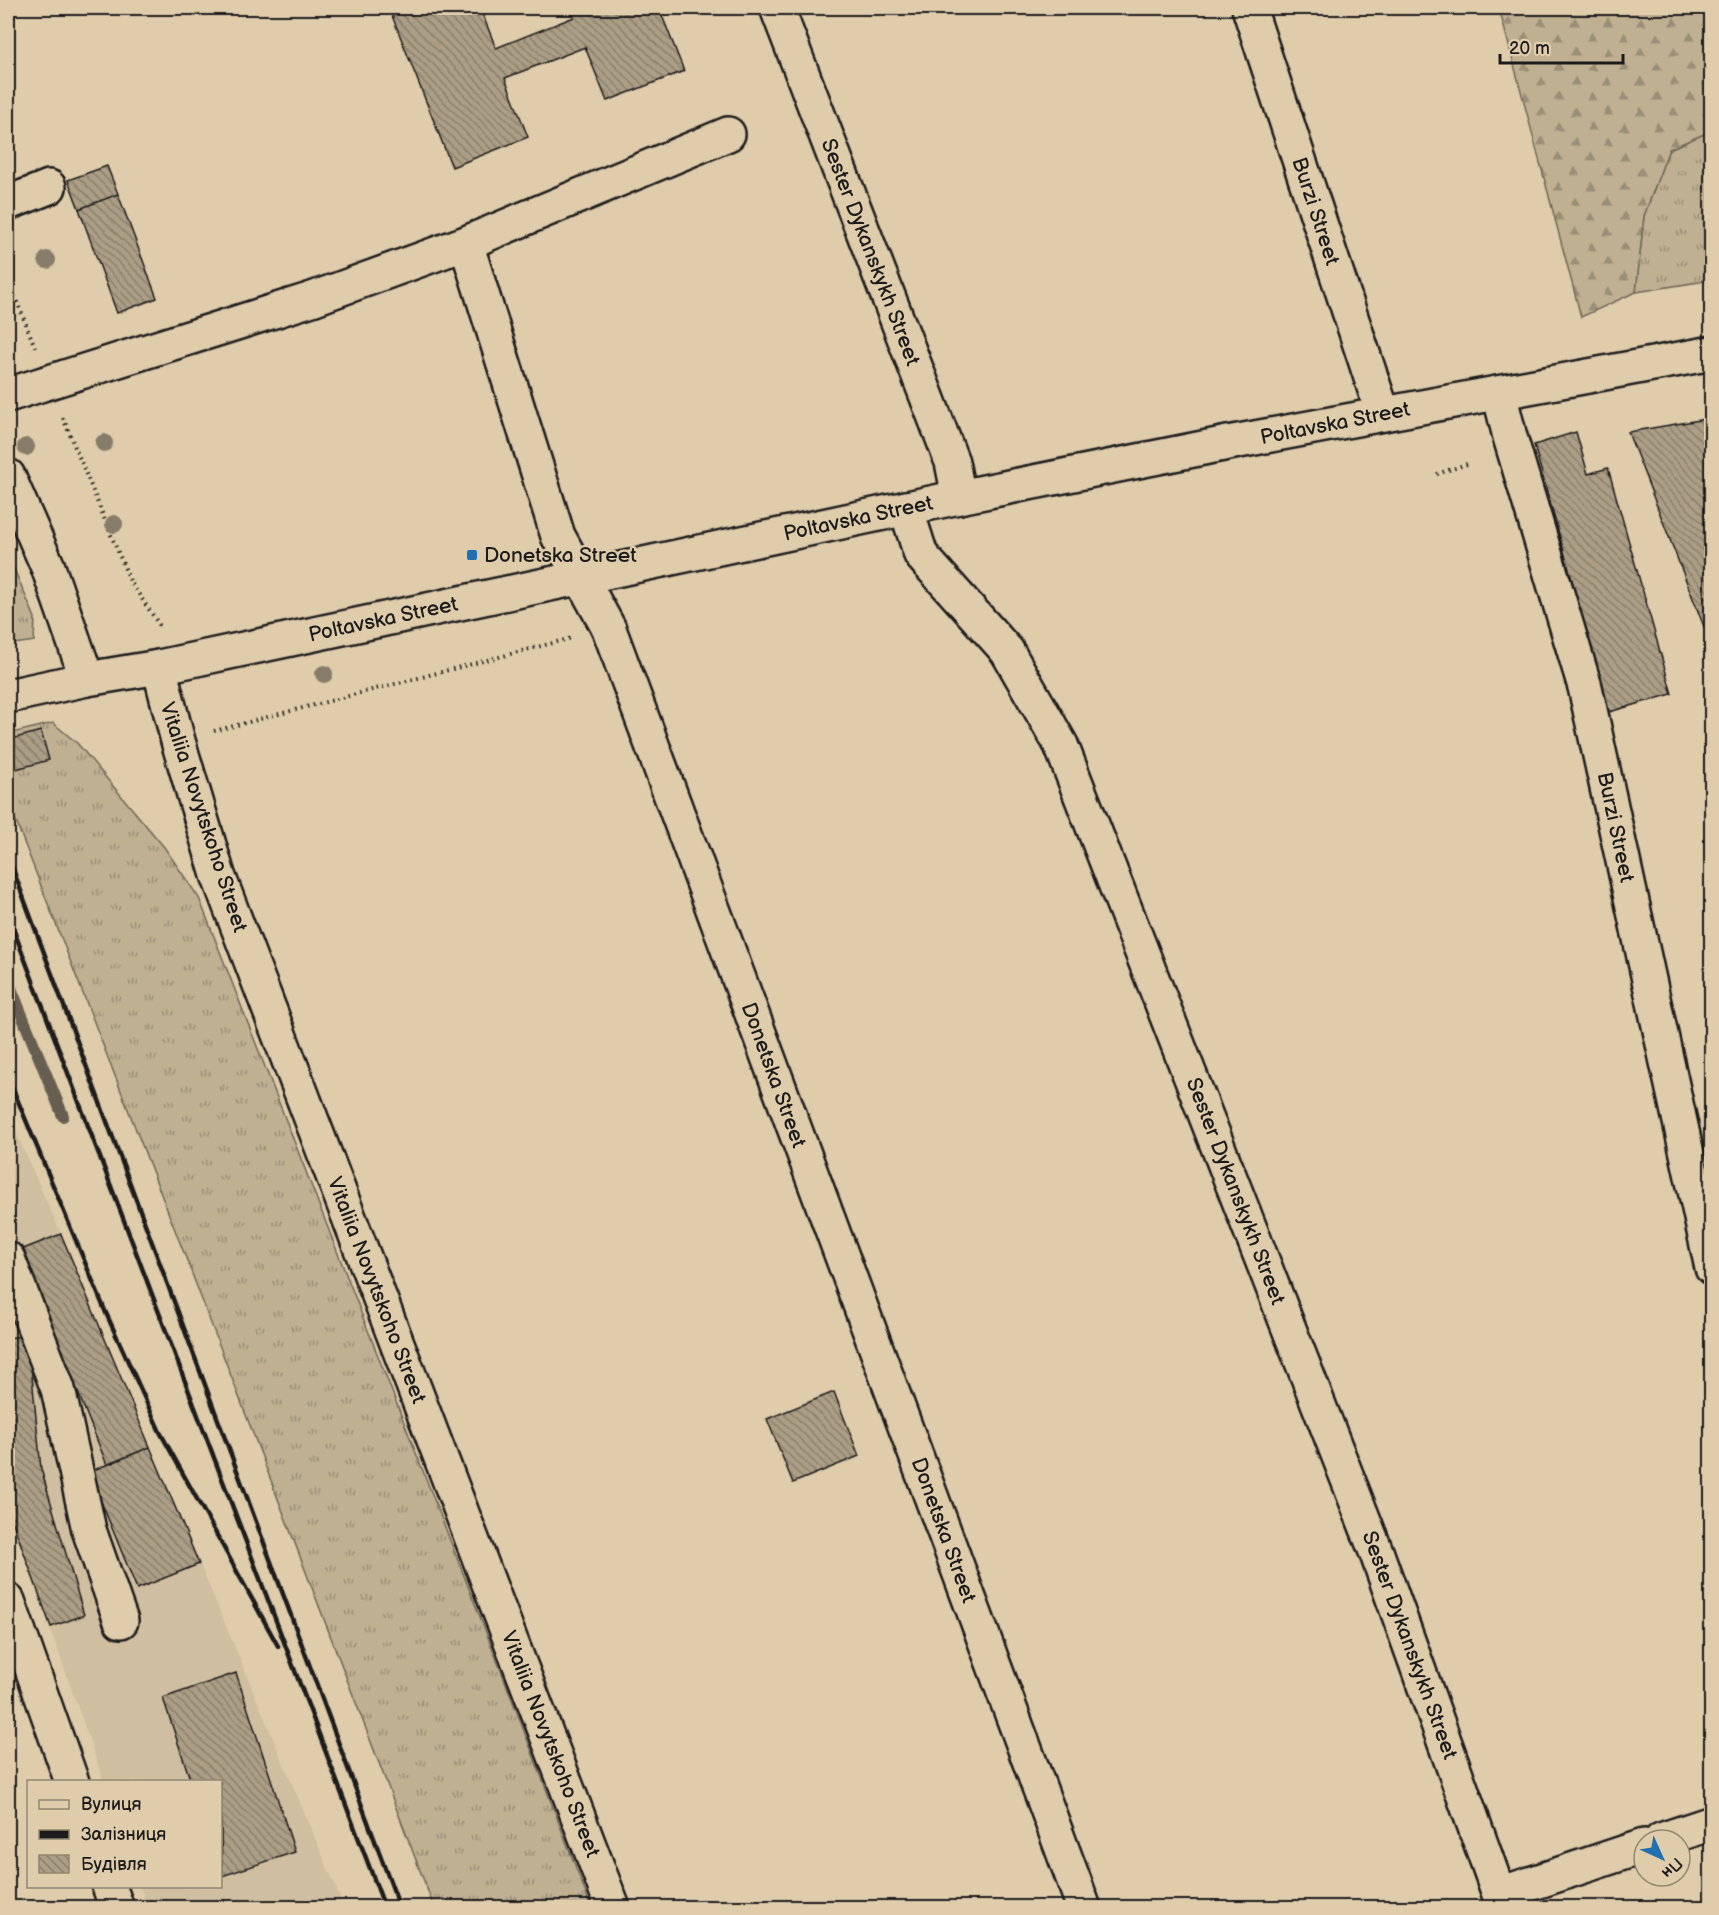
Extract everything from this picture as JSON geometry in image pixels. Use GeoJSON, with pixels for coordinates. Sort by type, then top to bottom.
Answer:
{"type":"FeatureCollection","features":[{"type":"Feature","properties":{"kind":"street","name":"Sester Dykanskykh Street"},"geometry":{"type":"LineString","coordinates":[[777,8],[952,462],[959,497]]}},
{"type":"Feature","properties":{"kind":"street","name":"Burzi Street"},"geometry":{"type":"LineString","coordinates":[[1249,8],[1383,414]]}},
{"type":"Feature","properties":{"kind":"street"},"geometry":{"type":"LineString","coordinates":[[8,395],[312,299],[466,243],[728,134]]}},
{"type":"Feature","properties":{"kind":"street"},"geometry":{"type":"LineString","coordinates":[[8,203],[49,187]]}},
{"type":"Feature","properties":{"kind":"street","name":"Donetska Street"},"geometry":{"type":"LineString","coordinates":[[466,243],[558,536],[609,629],[1084,1908]]}},
{"type":"Feature","properties":{"kind":"street","name":"Poltavska Street"},"geometry":{"type":"LineString","coordinates":[[8,696],[159,667],[906,508],[1216,445],[1712,353]]}},
{"type":"Feature","properties":{"kind":"street","name":"Burzi Street"},"geometry":{"type":"LineString","coordinates":[[1499,393],[1585,687],[1712,1268]]}},
{"type":"Feature","properties":{"kind":"street"},"geometry":{"type":"LineString","coordinates":[[8,476],[48,567],[87,679]]}},
{"type":"Feature","properties":{"kind":"street","name":"Sester Dykanskykh Street"},"geometry":{"type":"LineString","coordinates":[[906,508],[921,555],[1008,651],[1061,745],[1377,1554],[1502,1901]]}},
{"type":"Feature","properties":{"kind":"street","name":"Vitaliia Novytskoho Street"},"geometry":{"type":"LineString","coordinates":[[159,667],[178,741],[218,875],[613,1908]]}},
{"type":"Feature","properties":{"kind":"street"},"geometry":{"type":"LineString","coordinates":[[8,1259],[14,1293],[58,1389],[89,1530],[121,1621]]}},
{"type":"Feature","properties":{"kind":"street"},"geometry":{"type":"LineString","coordinates":[[8,1601],[71,1780]]}},
{"type":"Feature","properties":{"kind":"street"},"geometry":{"type":"LineString","coordinates":[[1692,1830],[1712,1823]]}},
{"type":"Feature","properties":{"kind":"street"},"geometry":{"type":"LineString","coordinates":[[1502,1901],[1632,1851]]}},
{"type":"Feature","properties":{"kind":"street"},"geometry":{"type":"LineString","coordinates":[[110,1888],[117,1908]]}},
{"type":"Feature","properties":{"kind":"path"},"geometry":{"type":"LineString","coordinates":[[8,279],[130,581],[160,626]]}},
{"type":"Feature","properties":{"kind":"path"},"geometry":{"type":"LineString","coordinates":[[1437,474],[1467,464]]}},
{"type":"Feature","properties":{"kind":"path"},"geometry":{"type":"LineString","coordinates":[[178,741],[609,629]]}},
{"type":"Feature","properties":{"kind":"shaded area"},"geometry":{"type":"Polygon","coordinates":[[[8,1115],[61,1234],[344,1907],[148,1907],[140,1888],[222,1888],[222,1780],[104,1780],[8,1509],[8,1115]]]}},
{"type":"Feature","properties":{"kind":"green space"},"geometry":{"type":"Polygon","coordinates":[[[1499,8],[1711,8],[1711,131],[1669,149],[1644,216],[1636,292],[1581,317],[1499,8]]]}},
{"type":"Feature","properties":{"kind":"green space"},"geometry":{"type":"Polygon","coordinates":[[[1711,131],[1711,280],[1636,292],[1644,216],[1669,149],[1711,131]]]}},
{"type":"Feature","properties":{"kind":"green space"},"geometry":{"type":"Polygon","coordinates":[[[8,555],[35,618],[34,641],[8,645],[8,555]]]}},
{"type":"Feature","properties":{"kind":"green space"},"geometry":{"type":"Polygon","coordinates":[[[53,723],[77,743],[164,847],[199,898],[591,1907],[434,1907],[186,1258],[8,801],[8,734],[53,723]]]}},
{"type":"Feature","properties":{"kind":"building"},"geometry":{"type":"Polygon","coordinates":[[[389,8],[480,8],[496,48],[574,17],[570,8],[659,8],[684,71],[607,101],[585,47],[505,78],[528,137],[452,167],[389,8]]]}},
{"type":"Feature","properties":{"kind":"building"},"geometry":{"type":"Polygon","coordinates":[[[107,166],[118,194],[79,209],[68,180],[107,166]]]}},
{"type":"Feature","properties":{"kind":"building"},"geometry":{"type":"Polygon","coordinates":[[[118,194],[157,298],[117,313],[79,209],[118,194]]]}},
{"type":"Feature","properties":{"kind":"building"},"geometry":{"type":"Polygon","coordinates":[[[1712,418],[1712,647],[1628,432],[1712,418]]]}},
{"type":"Feature","properties":{"kind":"building"},"geometry":{"type":"Polygon","coordinates":[[[1576,432],[1588,474],[1608,468],[1672,694],[1609,712],[1534,445],[1576,432]]]}},
{"type":"Feature","properties":{"kind":"building"},"geometry":{"type":"Polygon","coordinates":[[[41,731],[49,760],[9,771],[8,740],[41,731]]]}},
{"type":"Feature","properties":{"kind":"building"},"geometry":{"type":"Polygon","coordinates":[[[61,1234],[150,1447],[107,1465],[21,1250],[61,1234]]]}},
{"type":"Feature","properties":{"kind":"building"},"geometry":{"type":"Polygon","coordinates":[[[28,1335],[41,1469],[84,1615],[51,1627],[8,1509],[8,1338],[28,1335]]]}},
{"type":"Feature","properties":{"kind":"building"},"geometry":{"type":"Polygon","coordinates":[[[834,1392],[859,1456],[793,1483],[767,1419],[834,1392]]]}},
{"type":"Feature","properties":{"kind":"building"},"geometry":{"type":"Polygon","coordinates":[[[150,1447],[199,1564],[137,1589],[89,1472],[150,1447]]]}},
{"type":"Feature","properties":{"kind":"building"},"geometry":{"type":"Polygon","coordinates":[[[236,1673],[295,1852],[222,1876],[222,1780],[190,1780],[163,1698],[236,1673]]]}},
{"type":"Feature","properties":{"kind":"waterway"},"geometry":{"type":"LineString","coordinates":[[8,981],[63,1116]]}},
{"type":"Feature","properties":{"kind":"railway"},"geometry":{"type":"LineString","coordinates":[[8,856],[400,1908]]}},
{"type":"Feature","properties":{"kind":"railway"},"geometry":{"type":"LineString","coordinates":[[8,915],[385,1908]]}},
{"type":"Feature","properties":{"kind":"railway"},"geometry":{"type":"LineString","coordinates":[[8,1077],[106,1313],[160,1432],[278,1646]]}},
{"type":"Feature","properties":{"kind":"place","name":"Donetska Street"},"geometry":{"type":"Point","coordinates":[472,555]}}]}
